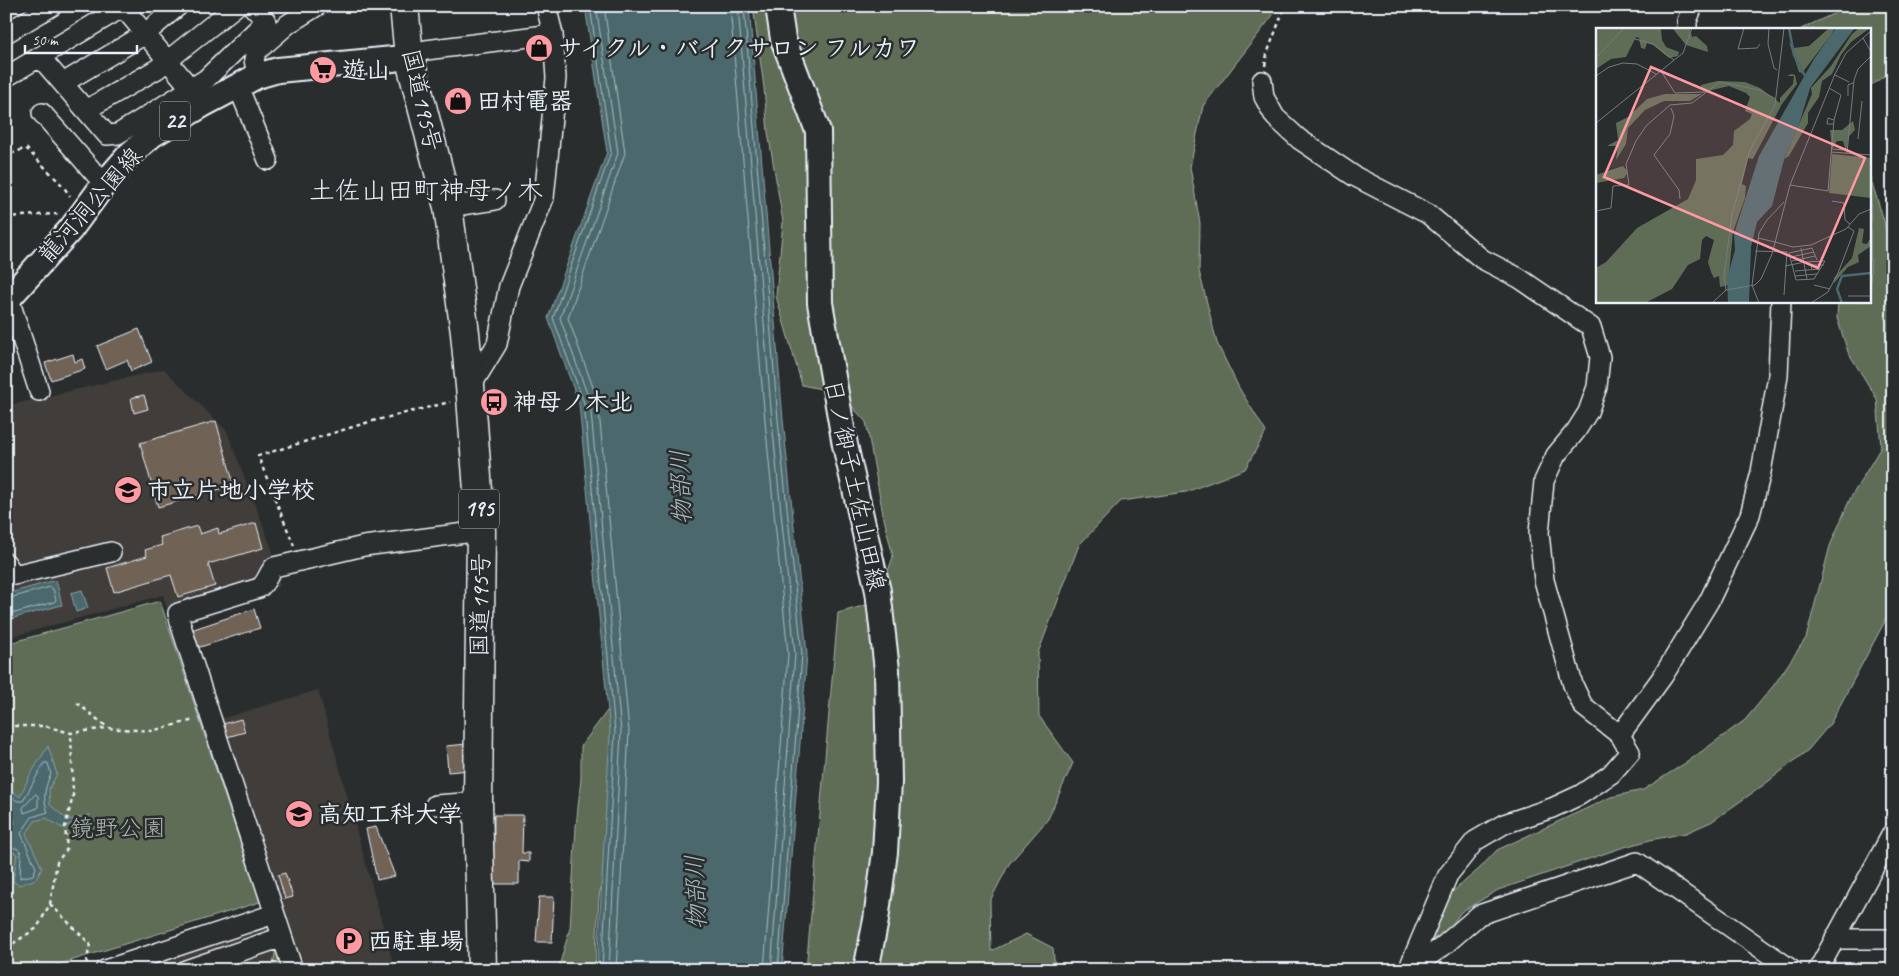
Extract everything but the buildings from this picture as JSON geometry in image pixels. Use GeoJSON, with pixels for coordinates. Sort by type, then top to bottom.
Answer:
{"type":"FeatureCollection","features":[{"type":"Feature","properties":{"kind":"highway","name":"国道195号"},"geometry":{"type":"LineString","coordinates":[[404,6],[409,56],[448,207],[471,393],[481,531],[478,802],[482,970]]}},
{"type":"Feature","properties":{"kind":"main road","name":"日ノ御子土佐山田線"},"geometry":{"type":"LineString","coordinates":[[778,6],[783,39],[818,131],[820,303],[845,445],[878,592],[887,670],[889,782],[886,852],[876,920],[866,970]]}},
{"type":"Feature","properties":{"kind":"main road","name":"龍河洞公園線"},"geometry":{"type":"LineString","coordinates":[[7,300],[77,222],[104,184],[130,154],[198,96],[278,70],[409,56]]}},
{"type":"Feature","properties":{"kind":"street"},"geometry":{"type":"LineString","coordinates":[[6,33],[52,6]]}},
{"type":"Feature","properties":{"kind":"street"},"geometry":{"type":"LineString","coordinates":[[63,84],[145,34],[178,6]]}},
{"type":"Feature","properties":{"kind":"street"},"geometry":{"type":"LineString","coordinates":[[86,110],[157,68],[236,6]]}},
{"type":"Feature","properties":{"kind":"street"},"geometry":{"type":"LineString","coordinates":[[40,57],[107,135],[118,134],[198,96],[206,79],[266,21],[252,6]]}},
{"type":"Feature","properties":{"kind":"street"},"geometry":{"type":"LineString","coordinates":[[268,160],[247,81],[254,59],[257,51],[286,15],[317,6]]}},
{"type":"Feature","properties":{"kind":"street"},"geometry":{"type":"LineString","coordinates":[[471,393],[497,344],[509,286],[544,198],[556,78],[553,34],[546,6]]}},
{"type":"Feature","properties":{"kind":"street"},"geometry":{"type":"LineString","coordinates":[[1687,28],[1687,21],[1693,6]]}},
{"type":"Feature","properties":{"kind":"street"},"geometry":{"type":"LineString","coordinates":[[6,77],[123,7],[198,96]]}},
{"type":"Feature","properties":{"kind":"street"},"geometry":{"type":"LineString","coordinates":[[409,56],[426,50],[553,34]]}},
{"type":"Feature","properties":{"kind":"street"},"geometry":{"type":"LineString","coordinates":[[1262,81],[1264,97],[1275,117],[1298,139],[1354,176],[1428,214],[1482,259],[1519,278],[1591,327],[1600,357],[1597,387],[1588,412],[1576,431],[1556,455],[1544,481],[1539,533],[1544,580],[1573,685],[1583,706],[1620,735],[1630,752],[1610,774],[1580,795],[1552,808],[1504,824],[1475,841],[1448,875],[1409,966]]}},
{"type":"Feature","properties":{"kind":"street"},"geometry":{"type":"LineString","coordinates":[[42,113],[104,184]]}},
{"type":"Feature","properties":{"kind":"street"},"geometry":{"type":"LineString","coordinates":[[448,207],[495,200]]}},
{"type":"Feature","properties":{"kind":"street"},"geometry":{"type":"LineString","coordinates":[[7,300],[39,391]]}},
{"type":"Feature","properties":{"kind":"street"},"geometry":{"type":"LineString","coordinates":[[1620,735],[1663,676],[1709,601],[1750,515],[1761,472],[1778,376],[1781,302]]}},
{"type":"Feature","properties":{"kind":"street"},"geometry":{"type":"LineString","coordinates":[[293,970],[178,613],[259,588],[264,585],[269,572],[274,567],[364,546],[481,531]]}},
{"type":"Feature","properties":{"kind":"street"},"geometry":{"type":"LineString","coordinates":[[6,563],[14,575],[110,552]]}},
{"type":"Feature","properties":{"kind":"street"},"geometry":{"type":"LineString","coordinates":[[435,804],[478,802]]}},
{"type":"Feature","properties":{"kind":"street"},"geometry":{"type":"LineString","coordinates":[[1818,970],[1893,832]]}},
{"type":"Feature","properties":{"kind":"street"},"geometry":{"type":"LineString","coordinates":[[1409,966],[1426,958],[1442,947],[1479,915],[1637,862],[1792,970]]}},
{"type":"Feature","properties":{"kind":"street"},"geometry":{"type":"LineString","coordinates":[[105,970],[158,962],[274,914]]}},
{"type":"Feature","properties":{"kind":"street"},"geometry":{"type":"LineString","coordinates":[[186,970],[282,937]]}},
{"type":"Feature","properties":{"kind":"street"},"geometry":{"type":"LineString","coordinates":[[1836,939],[1893,938]]}},
{"type":"Feature","properties":{"kind":"path"},"geometry":{"type":"LineString","coordinates":[[1262,81],[1267,54],[1285,6]]}},
{"type":"Feature","properties":{"kind":"path"},"geometry":{"type":"LineString","coordinates":[[6,148],[11,154],[26,148],[62,186],[77,222]]}},
{"type":"Feature","properties":{"kind":"path"},"geometry":{"type":"LineString","coordinates":[[6,218],[56,214],[77,222]]}},
{"type":"Feature","properties":{"kind":"path"},"geometry":{"type":"LineString","coordinates":[[300,560],[258,456],[471,393]]}},
{"type":"Feature","properties":{"kind":"path"},"geometry":{"type":"LineString","coordinates":[[77,703],[107,728]]}},
{"type":"Feature","properties":{"kind":"path"},"geometry":{"type":"LineString","coordinates":[[6,726],[45,726],[71,734],[107,728],[151,731],[210,716]]}},
{"type":"Feature","properties":{"kind":"path"},"geometry":{"type":"LineString","coordinates":[[6,948],[37,928],[50,904],[57,862],[67,849],[65,826],[73,796],[71,734]]}},
{"type":"Feature","properties":{"kind":"path"},"geometry":{"type":"LineString","coordinates":[[50,904],[90,944],[85,970]]}},
{"type":"Feature","properties":{"kind":"shaded area","name":"市立片地小学校"},"geometry":{"type":"Polygon","coordinates":[[[164,369],[227,431],[272,549],[280,586],[170,618],[163,595],[7,638],[6,406],[164,369]]]}},
{"type":"Feature","properties":{"kind":"shaded area","name":"高知工科大学"},"geometry":{"type":"Polygon","coordinates":[[[318,690],[395,970],[86,970],[276,909],[217,720],[318,690]]]}},
{"type":"Feature","properties":{"kind":"green space"},"geometry":{"type":"Polygon","coordinates":[[[753,6],[1280,6],[1203,106],[1190,167],[1200,223],[1199,271],[1217,343],[1239,388],[1266,432],[1245,469],[1186,492],[1121,501],[1079,545],[1038,653],[1039,716],[1073,763],[1048,819],[1009,864],[990,901],[991,951],[1026,934],[1053,948],[1055,970],[806,970],[838,613],[877,602],[893,557],[866,422],[840,393],[802,385],[776,296],[783,222],[768,132],[753,6]]]}},
{"type":"Feature","properties":{"kind":"green space"},"geometry":{"type":"Polygon","coordinates":[[[1850,6],[1893,6],[1893,59],[1887,74],[1872,85],[1872,28],[1803,28],[1850,6]]]}},
{"type":"Feature","properties":{"kind":"green space"},"geometry":{"type":"Polygon","coordinates":[[[1872,183],[1885,224],[1891,278],[1893,278],[1893,594],[1884,623],[1830,724],[1808,750],[1765,784],[1711,822],[1686,833],[1621,848],[1498,890],[1461,912],[1444,936],[1431,939],[1451,893],[1479,869],[1497,850],[1611,797],[1643,790],[1687,762],[1745,720],[1774,685],[1806,638],[1830,546],[1850,499],[1881,447],[1877,399],[1848,352],[1837,318],[1838,302],[1872,302],[1872,183]]]}},
{"type":"Feature","properties":{"kind":"green space","name":"鏡野公園"},"geometry":{"type":"Polygon","coordinates":[[[160,601],[260,902],[41,970],[6,970],[6,644],[160,601]]]}},
{"type":"Feature","properties":{"kind":"green space"},"geometry":{"type":"Polygon","coordinates":[[[610,707],[619,749],[611,832],[599,897],[595,970],[558,970],[570,928],[581,778],[581,746],[610,707]]]}},
{"type":"Feature","properties":{"kind":"green space"},"geometry":{"type":"Polygon","coordinates":[[[277,943],[298,970],[272,970],[277,943]]]}},
{"type":"Feature","properties":{"kind":"water","name":"物部川"},"geometry":{"type":"Polygon","coordinates":[[[585,6],[749,6],[783,420],[807,654],[782,970],[597,970],[610,732],[579,404],[548,318],[607,152],[585,6]]]}},
{"type":"Feature","properties":{"kind":"water"},"geometry":{"type":"Polygon","coordinates":[[[56,580],[62,605],[10,619],[6,607],[6,594],[56,580]]]}},
{"type":"Feature","properties":{"kind":"water"},"geometry":{"type":"Polygon","coordinates":[[[82,590],[88,608],[76,612],[71,593],[82,590]]]}},
{"type":"Feature","properties":{"kind":"water"},"geometry":{"type":"Polygon","coordinates":[[[48,746],[57,774],[49,789],[50,805],[68,820],[90,815],[62,828],[46,818],[35,821],[26,834],[42,868],[36,879],[20,885],[13,882],[17,854],[8,850],[6,842],[7,836],[15,823],[11,811],[6,812],[6,786],[20,797],[29,777],[48,746]]]}},
{"type":"Feature","properties":{"kind":"place","name":"サイクル・バイクサロン フルカワ"},"geometry":{"type":"Point","coordinates":[539,48]}},
{"type":"Feature","properties":{"kind":"place","name":"遊山"},"geometry":{"type":"Point","coordinates":[323,70]}},
{"type":"Feature","properties":{"kind":"place","name":"田村電器"},"geometry":{"type":"Point","coordinates":[458,101]}},
{"type":"Feature","properties":{"kind":"place","name":"神母ノ木北"},"geometry":{"type":"Point","coordinates":[494,402]}},
{"type":"Feature","properties":{"kind":"place","name":"市立片地小学校"},"geometry":{"type":"Point","coordinates":[128,490]}},
{"type":"Feature","properties":{"kind":"place","name":"高知工科大学"},"geometry":{"type":"Point","coordinates":[299,814]}},
{"type":"Feature","properties":{"kind":"place","name":"西駐車場"},"geometry":{"type":"Point","coordinates":[349,941]}},
{"type":"Feature","properties":{"kind":"district","name":"土佐山田町神母ノ木"},"geometry":{"type":"Point","coordinates":[426,190]}}]}
